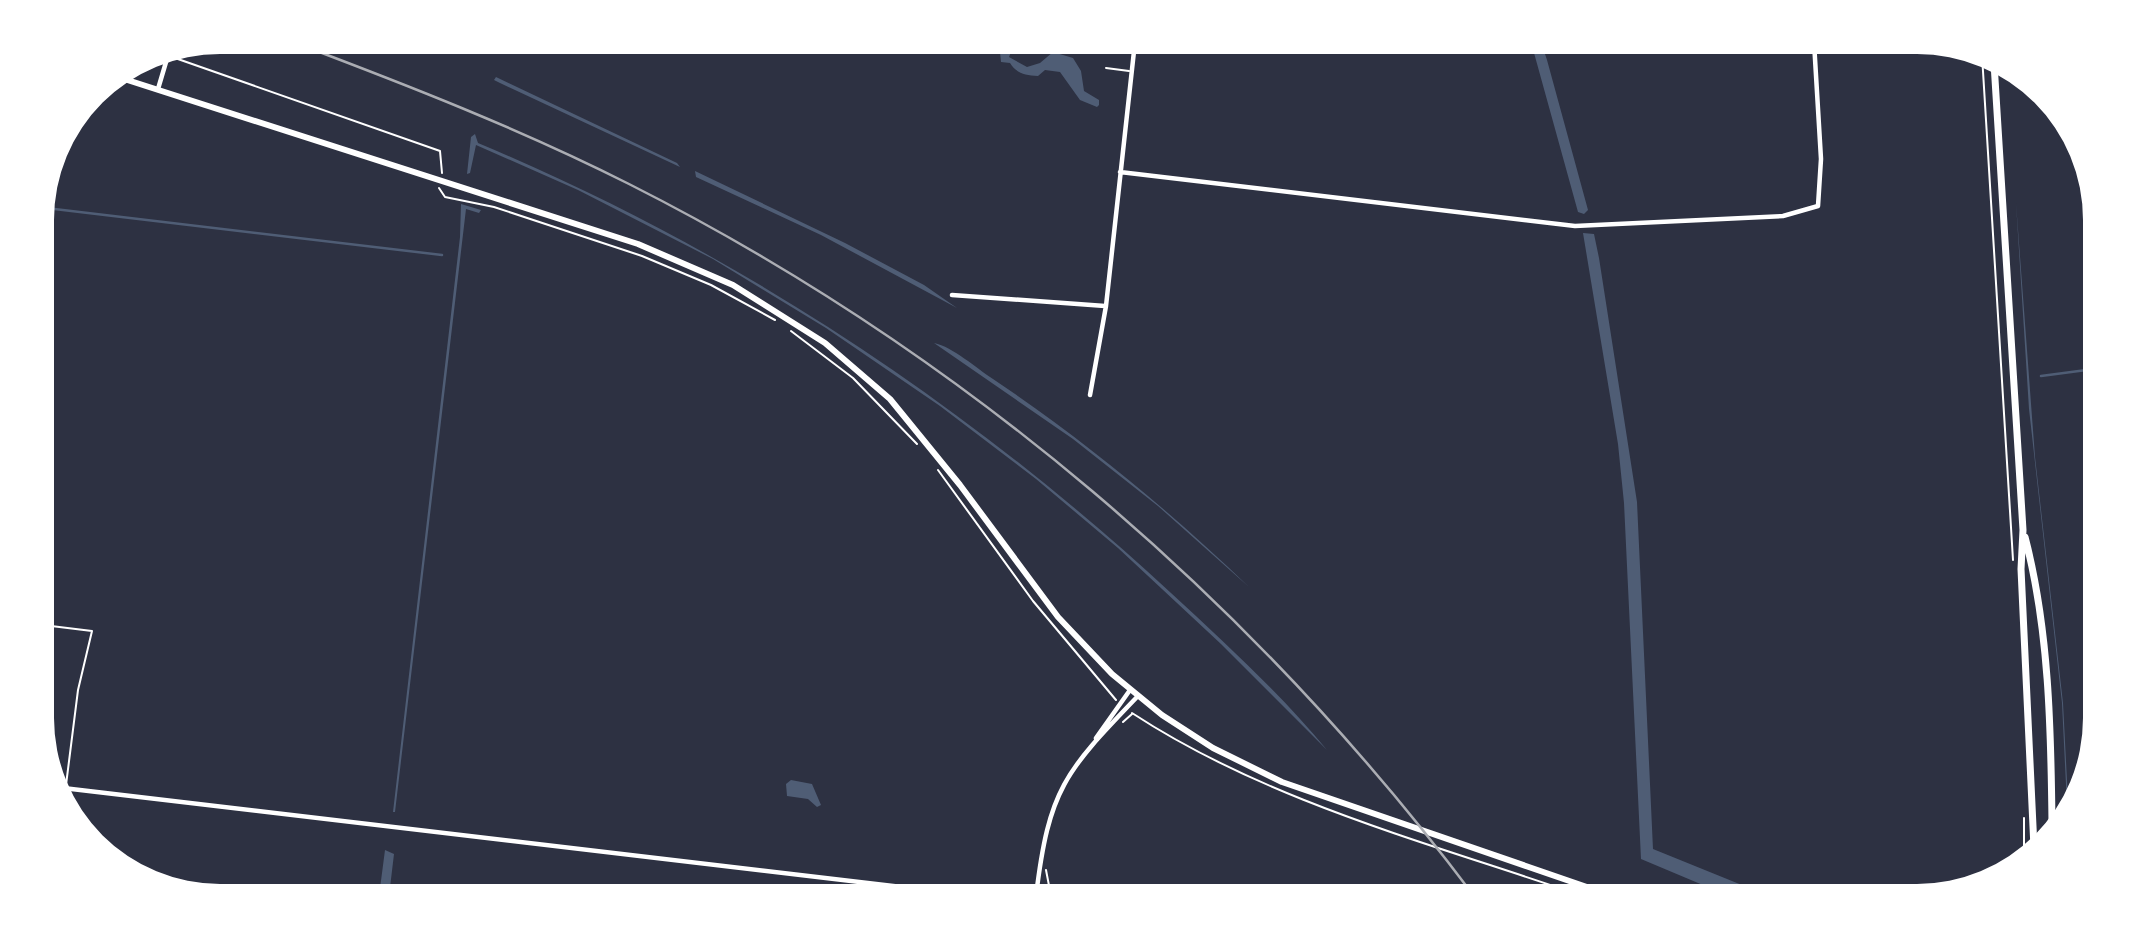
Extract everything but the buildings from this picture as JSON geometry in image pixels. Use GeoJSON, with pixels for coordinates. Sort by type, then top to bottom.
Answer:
{"type":"FeatureCollection","features":[{"type":"Feature","properties":{"kind":"main road"},"geometry":{"type":"LineString","coordinates":[[1995,74],[2023,530],[2021,569],[2033,836]]}},
{"type":"Feature","properties":{"kind":"main road"},"geometry":{"type":"LineString","coordinates":[[130,81],[638,244],[687,263],[753,297],[825,343],[890,399],[960,485],[1058,617],[1130,690],[1195,738],[1246,766],[1388,819],[1576,883]]}},
{"type":"Feature","properties":{"kind":"main road"},"geometry":{"type":"LineString","coordinates":[[2023,530],[2036,577],[2045,668],[2052,814]]}},
{"type":"Feature","properties":{"kind":"street"},"geometry":{"type":"LineString","coordinates":[[1090,395],[1105,306],[1133,54]]}},
{"type":"Feature","properties":{"kind":"street"},"geometry":{"type":"LineString","coordinates":[[1120,172],[1575,226],[1783,216],[1818,206],[1821,159],[1815,54]]}},
{"type":"Feature","properties":{"kind":"street"},"geometry":{"type":"LineString","coordinates":[[158,89],[165,64]]}},
{"type":"Feature","properties":{"kind":"street"},"geometry":{"type":"LineString","coordinates":[[952,295],[1105,306]]}},
{"type":"Feature","properties":{"kind":"street"},"geometry":{"type":"LineString","coordinates":[[1037,884],[1042,845],[1051,808],[1064,780],[1130,690]]}},
{"type":"Feature","properties":{"kind":"street"},"geometry":{"type":"LineString","coordinates":[[1096,739],[1138,696]]}},
{"type":"Feature","properties":{"kind":"street"},"geometry":{"type":"LineString","coordinates":[[70,789],[873,884]]}},
{"type":"Feature","properties":{"kind":"lane"},"geometry":{"type":"LineString","coordinates":[[1106,68],[1130,72]]}},
{"type":"Feature","properties":{"kind":"lane"},"geometry":{"type":"LineString","coordinates":[[54,626],[92,631],[78,690],[66,777]]}},
{"type":"Feature","properties":{"kind":"path"},"geometry":{"type":"LineString","coordinates":[[181,59],[440,151],[444,168],[440,192],[445,197],[494,207],[617,247],[677,269],[737,298],[785,326],[853,379],[923,452]]}},
{"type":"Feature","properties":{"kind":"path"},"geometry":{"type":"LineString","coordinates":[[1983,68],[2013,562]]}},
{"type":"Feature","properties":{"kind":"path"},"geometry":{"type":"LineString","coordinates":[[931,461],[1033,601],[1120,703]]}},
{"type":"Feature","properties":{"kind":"path"},"geometry":{"type":"LineString","coordinates":[[1115,728],[1133,713]]}},
{"type":"Feature","properties":{"kind":"path"},"geometry":{"type":"LineString","coordinates":[[1399,833],[1546,883]]}},
{"type":"Feature","properties":{"kind":"path"},"geometry":{"type":"LineString","coordinates":[[1046,867],[1049,884]]}},
{"type":"Feature","properties":{"kind":"water"},"geometry":{"type":"Polygon","coordinates":[[[1000,54],[1010,54],[1009,57],[1027,67],[1040,63],[1051,54],[1073,58],[1081,71],[1084,91],[1099,100],[1099,105],[1097,107],[1080,100],[1060,72],[1045,70],[1038,76],[1029,75],[1019,72],[1010,63],[1001,62],[1000,54]]]}},
{"type":"Feature","properties":{"kind":"water"},"geometry":{"type":"Polygon","coordinates":[[[1534,54],[1545,54],[1547,60],[1588,210],[1584,214],[1578,212],[1534,54]]]}},
{"type":"Feature","properties":{"kind":"water"},"geometry":{"type":"Polygon","coordinates":[[[496,77],[677,163],[680,167],[500,83],[494,80],[496,77]]]}},
{"type":"Feature","properties":{"kind":"water"},"geometry":{"type":"Polygon","coordinates":[[[475,134],[478,143],[573,185],[666,232],[756,283],[844,337],[930,396],[1013,458],[1171,593],[1272,689],[1327,750],[1221,644],[1118,548],[1036,479],[940,406],[826,328],[713,259],[578,190],[476,145],[470,173],[467,174],[471,137],[475,134]]]}},
{"type":"Feature","properties":{"kind":"water"},"geometry":{"type":"Polygon","coordinates":[[[695,171],[845,243],[924,285],[957,308],[821,235],[696,177],[695,171]]]}},
{"type":"Feature","properties":{"kind":"water"},"geometry":{"type":"Polygon","coordinates":[[[2016,203],[2035,457],[2063,703],[2066,789],[2062,703],[2029,409],[2016,203]]]}},
{"type":"Feature","properties":{"kind":"water"},"geometry":{"type":"Polygon","coordinates":[[[461,204],[481,210],[479,213],[466,209],[393,812],[460,237],[461,204]]]}},
{"type":"Feature","properties":{"kind":"water"},"geometry":{"type":"Polygon","coordinates":[[[1583,233],[1594,234],[1599,258],[1637,502],[1653,849],[1737,883],[1698,883],[1641,859],[1624,503],[1618,444],[1583,233]]]}},
{"type":"Feature","properties":{"kind":"water"},"geometry":{"type":"Polygon","coordinates":[[[934,343],[964,358],[1093,452],[1157,504],[1249,587],[1158,506],[1073,439],[934,343]]]}},
{"type":"Feature","properties":{"kind":"water"},"geometry":{"type":"Polygon","coordinates":[[[791,780],[812,784],[821,805],[817,807],[808,799],[787,796],[786,784],[791,780]]]}},
{"type":"Feature","properties":{"kind":"water"},"geometry":{"type":"Polygon","coordinates":[[[385,850],[394,854],[390,884],[381,884],[385,850]]]}},
{"type":"Feature","properties":{"kind":"waterway"},"geometry":{"type":"LineString","coordinates":[[55,209],[442,255]]}},
{"type":"Feature","properties":{"kind":"waterway"},"geometry":{"type":"LineString","coordinates":[[2041,376],[2083,370]]}},
{"type":"Feature","properties":{"kind":"railway"},"geometry":{"type":"LineString","coordinates":[[324,54],[463,108],[629,184],[752,251],[870,324],[984,405],[1092,491],[1196,584],[1294,683],[1387,787],[1464,883]]}}]}
